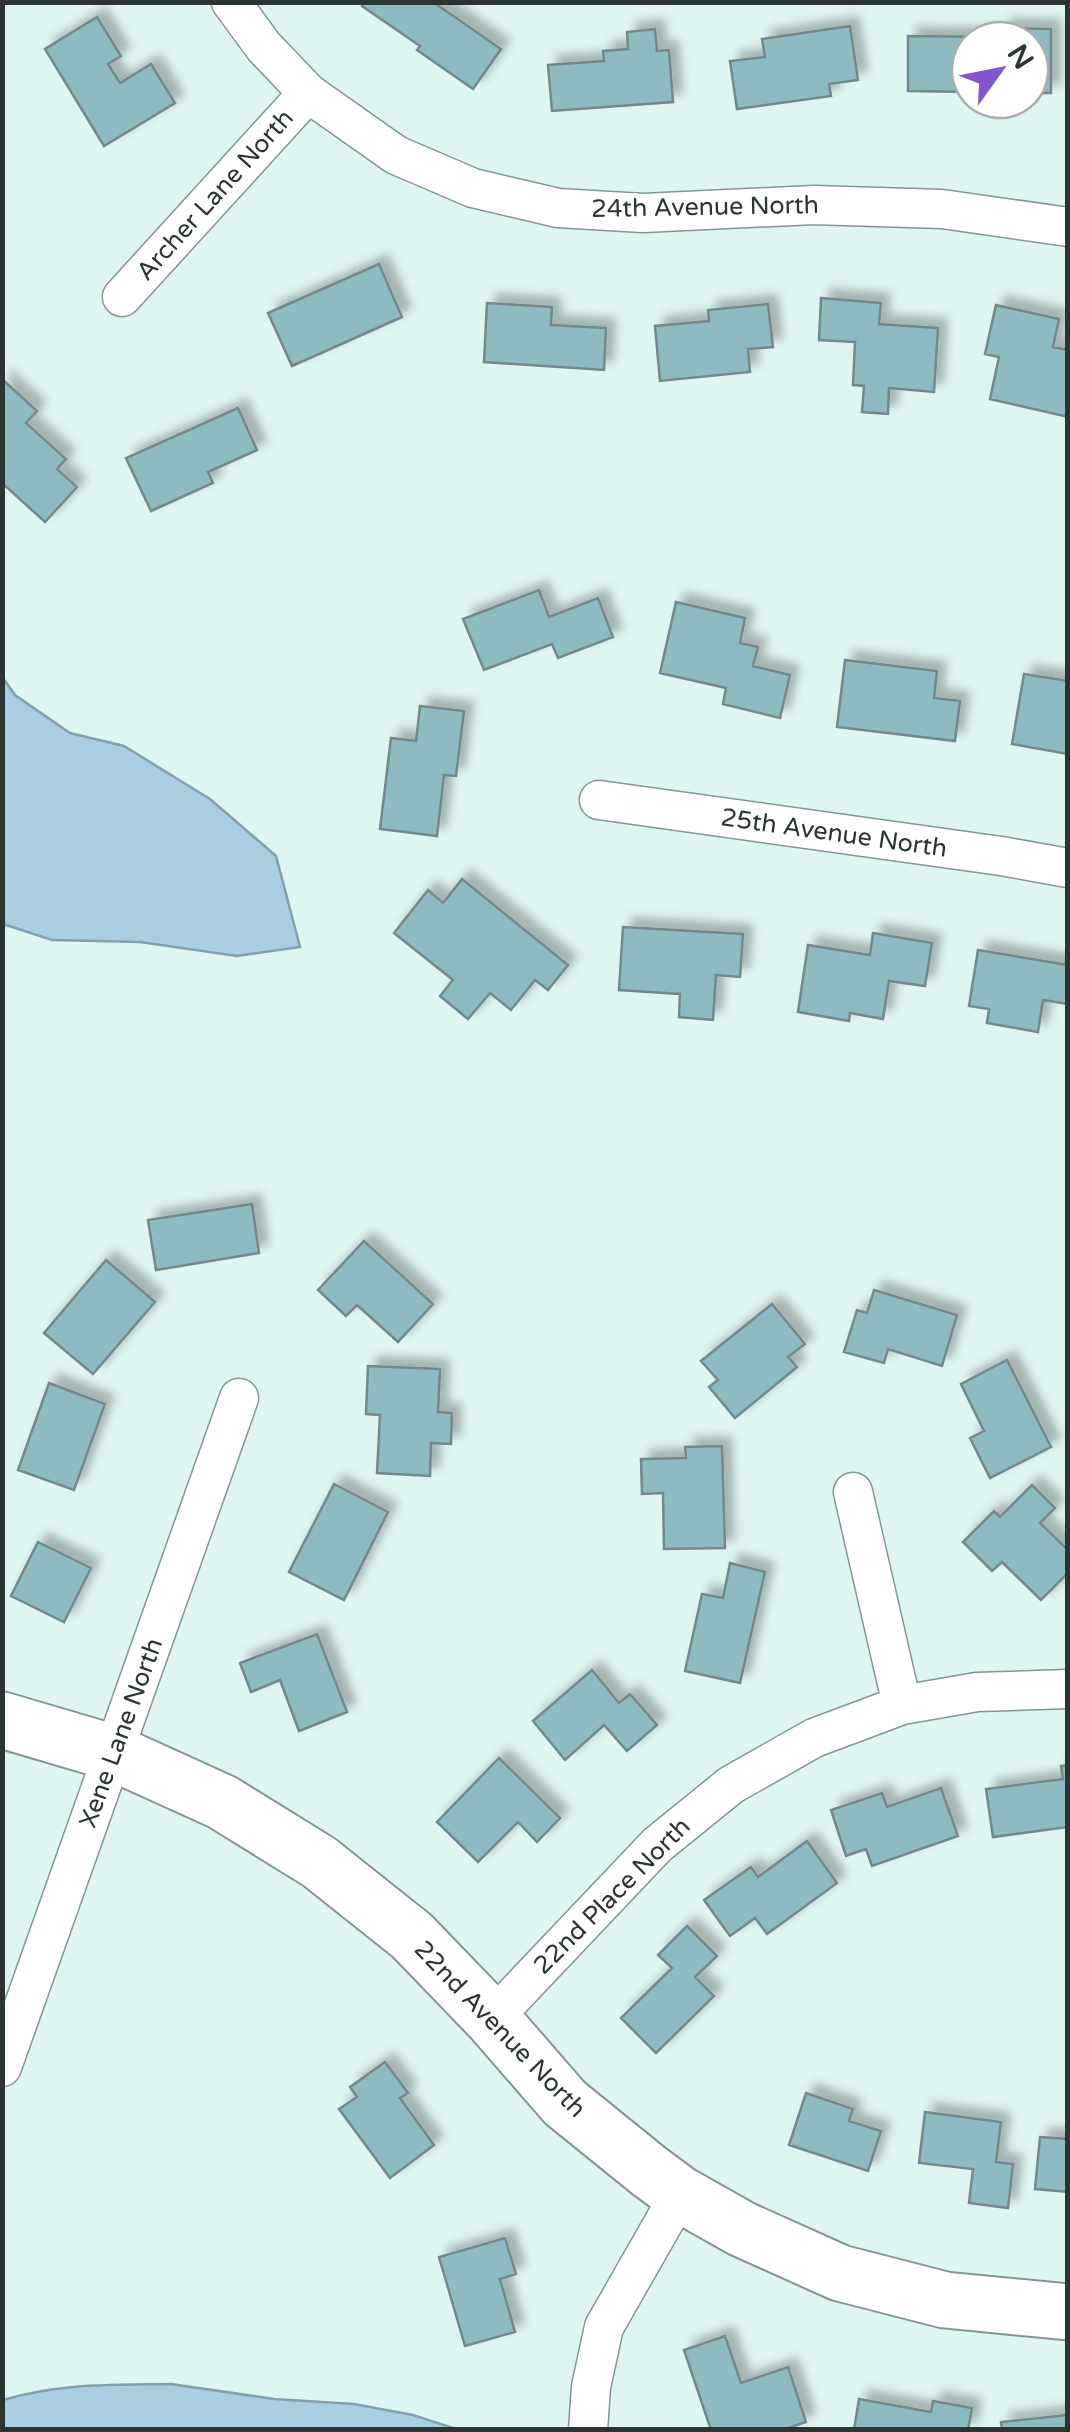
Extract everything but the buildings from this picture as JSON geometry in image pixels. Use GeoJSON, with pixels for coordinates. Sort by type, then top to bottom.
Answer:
{"type":"FeatureCollection","features":[{"type":"Feature","properties":{"kind":"street","name":"24th Avenue North"},"geometry":{"type":"LineString","coordinates":[[231,2],[264,47],[308,93],[396,155],[473,188],[558,208],[642,213],[813,205],[942,209],[1068,228]]}},
{"type":"Feature","properties":{"kind":"street","name":"Archer Lane North"},"geometry":{"type":"LineString","coordinates":[[122,298],[308,93]]}},
{"type":"Feature","properties":{"kind":"street","name":"25th Avenue North"},"geometry":{"type":"LineString","coordinates":[[599,800],[1068,868]]}},
{"type":"Feature","properties":{"kind":"street","name":"Xene Lane North"},"geometry":{"type":"LineString","coordinates":[[2,2067],[239,1398]]}},
{"type":"Feature","properties":{"kind":"street"},"geometry":{"type":"LineString","coordinates":[[853,1492],[902,1705]]}},
{"type":"Feature","properties":{"kind":"street","name":"22nd Place North"},"geometry":{"type":"LineString","coordinates":[[492,2019],[657,1844],[730,1785],[814,1738],[902,1705],[977,1692],[1068,1689]]}},
{"type":"Feature","properties":{"kind":"street","name":"22nd Avenue North"},"geometry":{"type":"LineString","coordinates":[[2,1720],[114,1753],[222,1802],[319,1862],[412,1936],[565,2102],[680,2194],[742,2229],[840,2272],[945,2300],[1068,2312]]}},
{"type":"Feature","properties":{"kind":"street"},"geometry":{"type":"LineString","coordinates":[[588,2430],[591,2387],[604,2327],[680,2194]]}},
{"type":"Feature","properties":{"kind":"water"},"geometry":{"type":"Polygon","coordinates":[[[3,678],[15,695],[70,733],[124,746],[210,799],[276,856],[300,947],[237,956],[140,942],[52,940],[3,924],[3,678]]]}},
{"type":"Feature","properties":{"kind":"water"},"geometry":{"type":"Polygon","coordinates":[[[171,2384],[274,2399],[354,2404],[413,2415],[456,2429],[3,2429],[3,2400],[25,2394],[107,2385],[171,2384]]]}}]}
